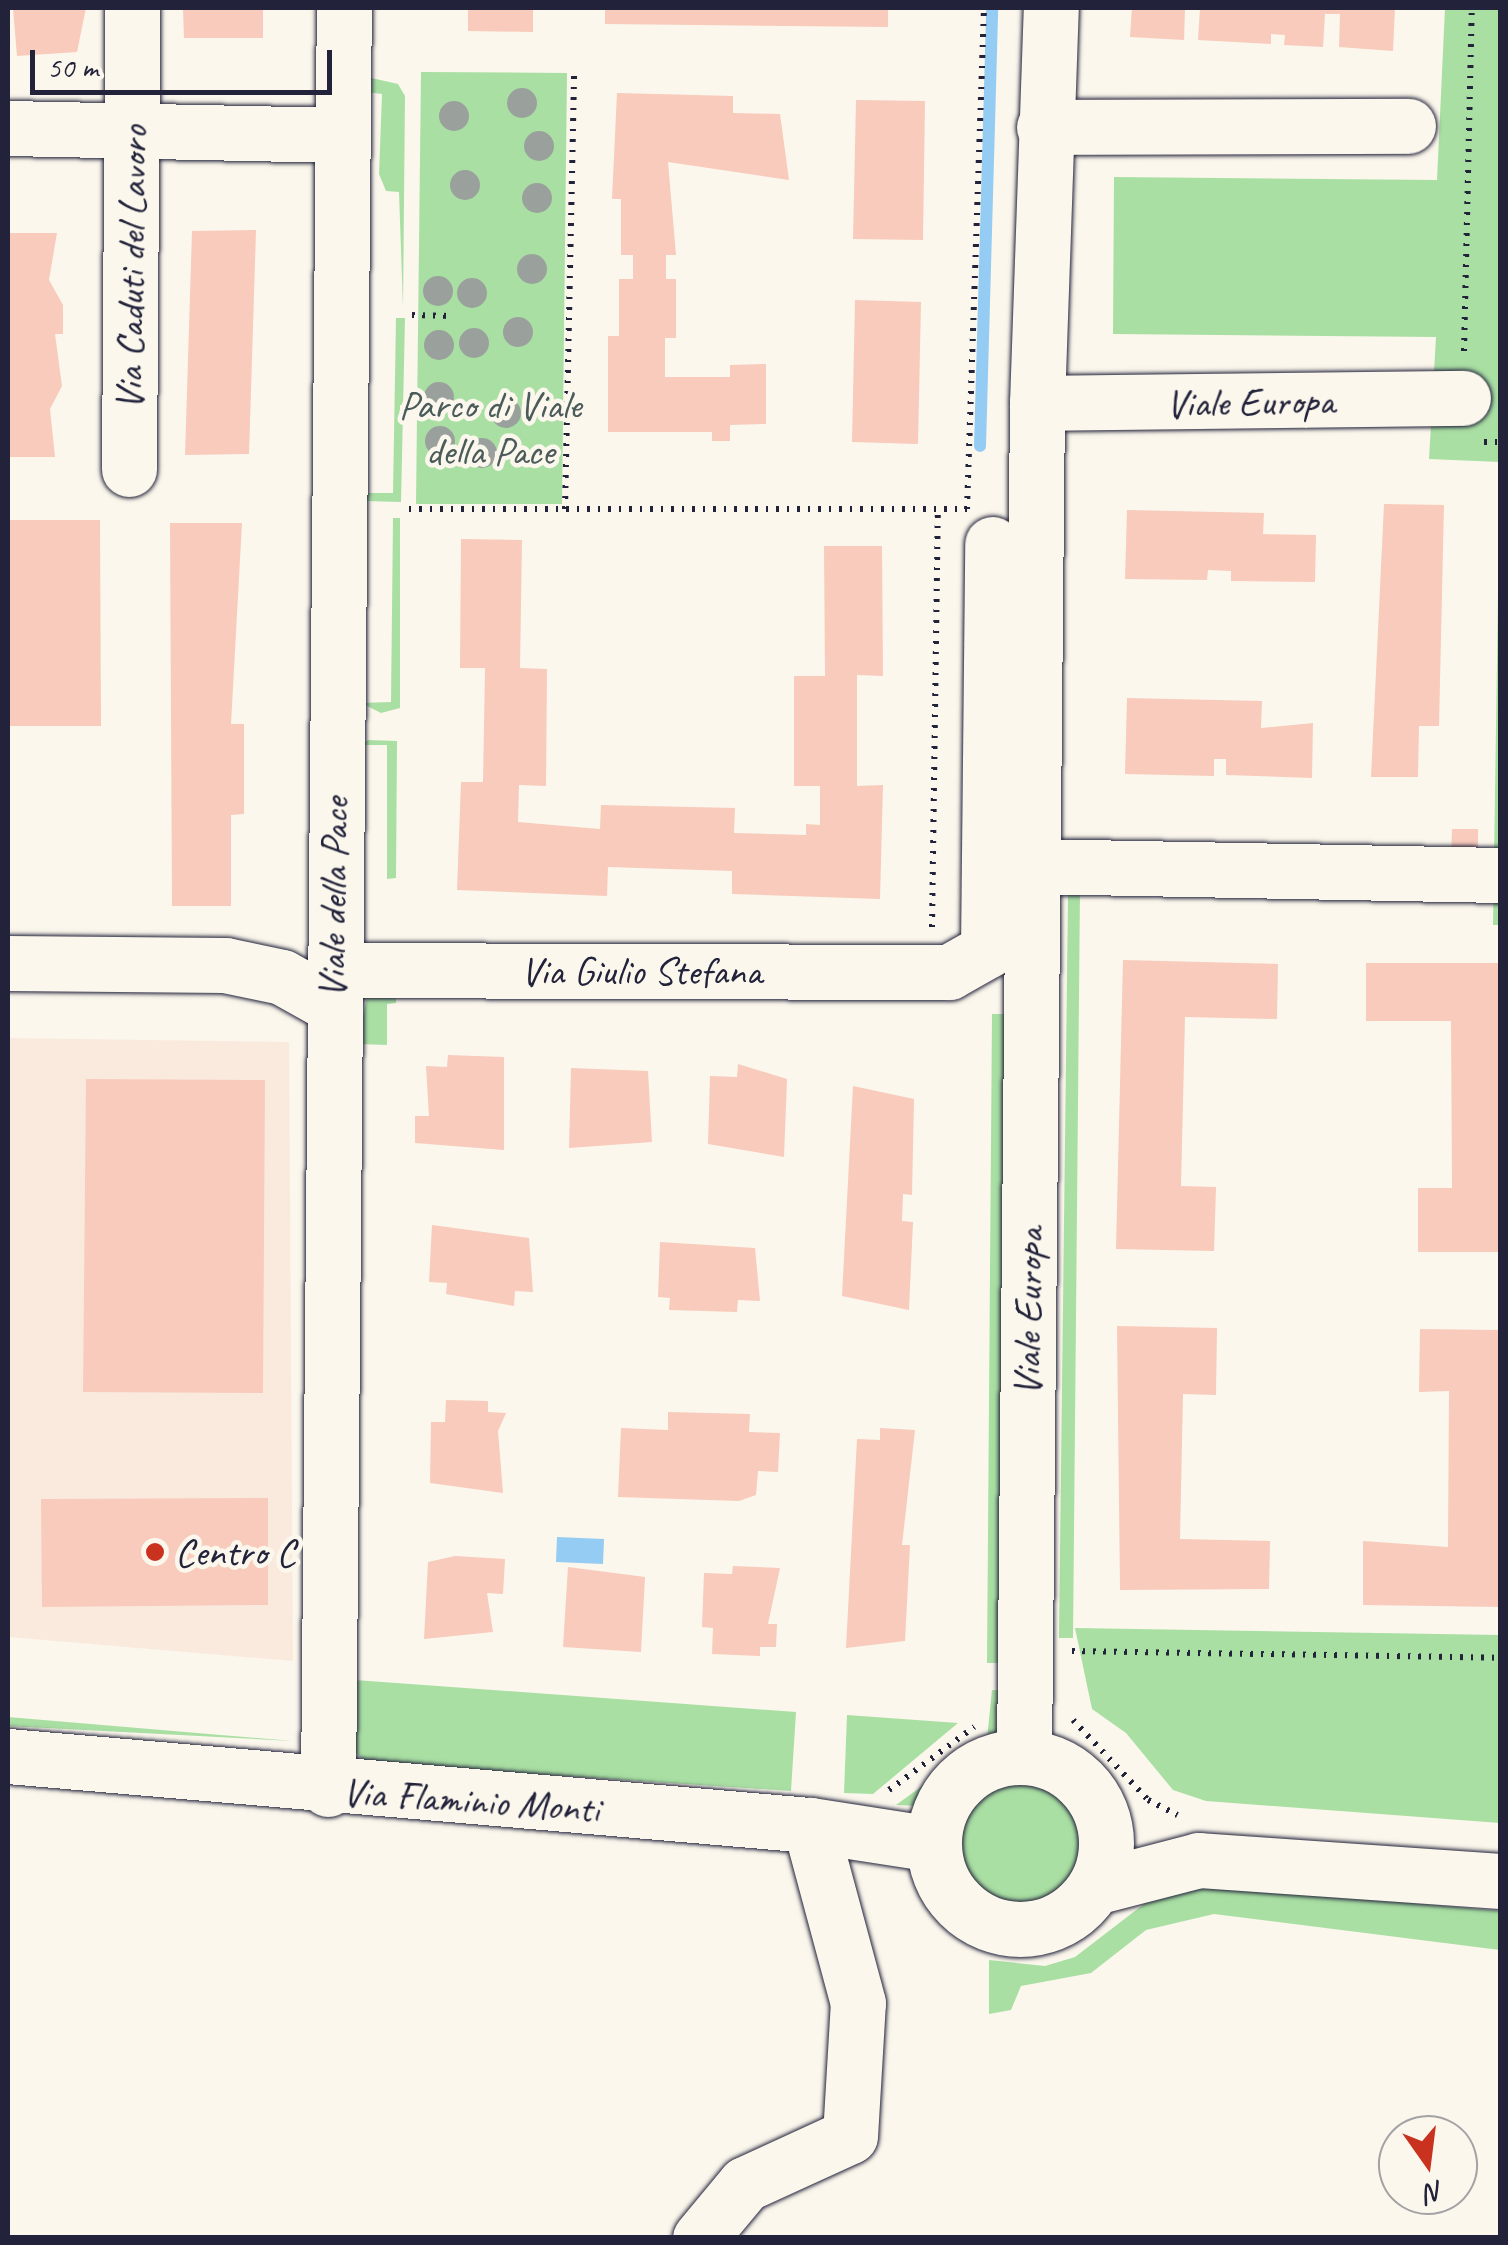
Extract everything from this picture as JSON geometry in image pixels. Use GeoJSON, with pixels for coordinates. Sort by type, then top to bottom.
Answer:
{"type":"FeatureCollection","features":[{"type":"Feature","properties":{"kind":"street","name":"Via Caduti del Lavoro"},"geometry":{"type":"LineString","coordinates":[[129,469],[132,8]]}},
{"type":"Feature","properties":{"kind":"street","name":"Viale della Pace"},"geometry":{"type":"LineString","coordinates":[[328,1789],[332,988],[344,8]]}},
{"type":"Feature","properties":{"kind":"street","name":"Viale Europa"},"geometry":{"type":"LineString","coordinates":[[1024,1757],[1036,403],[1050,8]]}},
{"type":"Feature","properties":{"kind":"street"},"geometry":{"type":"LineString","coordinates":[[1044,127],[1408,126]]}},
{"type":"Feature","properties":{"kind":"street","name":"Via Caduti del Lavoro"},"geometry":{"type":"LineString","coordinates":[[8,128],[343,135]]}},
{"type":"Feature","properties":{"kind":"street","name":"Viale Europa"},"geometry":{"type":"LineString","coordinates":[[1036,403],[1463,398]]}},
{"type":"Feature","properties":{"kind":"street"},"geometry":{"type":"LineString","coordinates":[[940,958],[988,950],[992,544]]}},
{"type":"Feature","properties":{"kind":"street"},"geometry":{"type":"LineString","coordinates":[[1032,866],[1500,875]]}},
{"type":"Feature","properties":{"kind":"street","name":"Via Giulio Stefana"},"geometry":{"type":"LineString","coordinates":[[8,963],[225,965],[332,988],[940,958]]}},
{"type":"Feature","properties":{"kind":"street","name":"Via Flaminio Monti"},"geometry":{"type":"LineString","coordinates":[[8,1756],[328,1789],[810,1826],[934,1844]]}},
{"type":"Feature","properties":{"kind":"street"},"geometry":{"type":"LineString","coordinates":[[1095,1887],[1104,1820],[1082,1783],[1024,1757],[960,1781],[934,1844],[948,1892],[998,1926],[1059,1920],[1095,1887],[1188,1838]]}},
{"type":"Feature","properties":{"kind":"street"},"geometry":{"type":"LineString","coordinates":[[1104,1820],[1188,1838],[1500,1881]]}},
{"type":"Feature","properties":{"kind":"street"},"geometry":{"type":"LineString","coordinates":[[700,2238],[745,2184],[850,2136],[858,2004],[810,1826]]}},
{"type":"Feature","properties":{"kind":"path"},"geometry":{"type":"LineString","coordinates":[[409,509],[967,509],[984,8]]}},
{"type":"Feature","properties":{"kind":"path"},"geometry":{"type":"LineString","coordinates":[[1472,8],[1462,441],[1500,442]]}},
{"type":"Feature","properties":{"kind":"path"},"geometry":{"type":"LineString","coordinates":[[565,509],[574,72]]}},
{"type":"Feature","properties":{"kind":"path"},"geometry":{"type":"LineString","coordinates":[[412,314],[452,316]]}},
{"type":"Feature","properties":{"kind":"path"},"geometry":{"type":"LineString","coordinates":[[938,509],[940,958]]}},
{"type":"Feature","properties":{"kind":"path"},"geometry":{"type":"LineString","coordinates":[[1062,1651],[1500,1658]]}},
{"type":"Feature","properties":{"kind":"path"},"geometry":{"type":"LineString","coordinates":[[1066,1713],[1188,1838]]}},
{"type":"Feature","properties":{"kind":"path"},"geometry":{"type":"LineString","coordinates":[[882,1802],[974,1732],[974,1714]]}},
{"type":"Feature","properties":{"kind":"shaded area"},"geometry":{"type":"Polygon","coordinates":[[[8,1038],[289,1042],[293,1661],[8,1637],[8,1038]]]}},
{"type":"Feature","properties":{"kind":"green space"},"geometry":{"type":"Polygon","coordinates":[[[1445,8],[1500,8],[1500,462],[1429,459],[1436,337],[1113,334],[1114,177],[1437,180],[1445,8]]]}},
{"type":"Feature","properties":{"kind":"green space","name":"Parco di Viale della Pace"},"geometry":{"type":"Polygon","coordinates":[[[421,72],[567,73],[562,504],[416,504],[421,72]]]}},
{"type":"Feature","properties":{"kind":"green space"},"geometry":{"type":"Polygon","coordinates":[[[367,77],[398,84],[405,96],[403,308],[399,192],[386,191],[379,174],[382,94],[366,92],[367,77]]]}},
{"type":"Feature","properties":{"kind":"green space"},"geometry":{"type":"Polygon","coordinates":[[[396,318],[405,318],[401,502],[365,501],[365,493],[393,493],[396,318]]]}},
{"type":"Feature","properties":{"kind":"green space"},"geometry":{"type":"Polygon","coordinates":[[[1500,462],[1500,925],[1493,925],[1500,462]]]}},
{"type":"Feature","properties":{"kind":"green space"},"geometry":{"type":"Polygon","coordinates":[[[393,518],[400,518],[400,708],[381,713],[361,703],[391,702],[393,518]]]}},
{"type":"Feature","properties":{"kind":"green space"},"geometry":{"type":"Polygon","coordinates":[[[368,740],[397,741],[396,878],[387,879],[387,745],[361,745],[368,740]]]}},
{"type":"Feature","properties":{"kind":"green space"},"geometry":{"type":"Polygon","coordinates":[[[1080,888],[1073,1638],[1059,1638],[1068,895],[1080,888]]]}},
{"type":"Feature","properties":{"kind":"green space"},"geometry":{"type":"Polygon","coordinates":[[[397,987],[396,1003],[387,1004],[387,1045],[358,1044],[367,997],[397,987]]]}},
{"type":"Feature","properties":{"kind":"green space"},"geometry":{"type":"Polygon","coordinates":[[[992,1014],[1006,1014],[1001,1663],[987,1663],[992,1014]]]}},
{"type":"Feature","properties":{"kind":"green space"},"geometry":{"type":"Polygon","coordinates":[[[1075,1628],[1500,1635],[1500,1823],[1206,1801],[1173,1790],[1126,1733],[1092,1709],[1075,1628]]]}},
{"type":"Feature","properties":{"kind":"green space"},"geometry":{"type":"Polygon","coordinates":[[[355,1680],[796,1712],[791,1791],[367,1763],[355,1752],[355,1680]]]}},
{"type":"Feature","properties":{"kind":"green space"},"geometry":{"type":"Polygon","coordinates":[[[992,1690],[1017,1691],[997,1738],[921,1806],[896,1805],[987,1739],[992,1690]]]}},
{"type":"Feature","properties":{"kind":"green space"},"geometry":{"type":"Polygon","coordinates":[[[847,1715],[958,1723],[873,1794],[844,1793],[847,1715]]]}},
{"type":"Feature","properties":{"kind":"green space"},"geometry":{"type":"Polygon","coordinates":[[[8,1717],[293,1741],[8,1726],[8,1717]]]}},
{"type":"Feature","properties":{"kind":"green space"},"geometry":{"type":"Polygon","coordinates":[[[1021,1785],[1044,1789],[1064,1802],[1077,1822],[1081,1845],[1077,1868],[1064,1888],[1044,1901],[1021,1905],[998,1901],[978,1888],[965,1868],[961,1845],[965,1822],[978,1802],[998,1789],[1021,1785]]]}},
{"type":"Feature","properties":{"kind":"green space"},"geometry":{"type":"Polygon","coordinates":[[[1224,1886],[1500,1911],[1500,1950],[1214,1914],[1146,1930],[1091,1973],[1021,1986],[1011,2010],[989,2014],[989,1960],[1045,1966],[1075,1957],[1157,1894],[1224,1886]]]}},
{"type":"Feature","properties":{"kind":"water"},"geometry":{"type":"Polygon","coordinates":[[[557,1537],[604,1539],[603,1564],[556,1562],[557,1537]]]}},
{"type":"Feature","properties":{"kind":"building"},"geometry":{"type":"Polygon","coordinates":[[[13,8],[86,8],[77,52],[17,56],[13,8]]]}},
{"type":"Feature","properties":{"kind":"building"},"geometry":{"type":"Polygon","coordinates":[[[183,8],[263,8],[263,38],[184,38],[183,8]]]}},
{"type":"Feature","properties":{"kind":"building"},"geometry":{"type":"Polygon","coordinates":[[[468,8],[533,8],[533,32],[468,31],[468,8]]]}},
{"type":"Feature","properties":{"kind":"building"},"geometry":{"type":"Polygon","coordinates":[[[605,8],[888,8],[888,27],[605,24],[605,8]]]}},
{"type":"Feature","properties":{"kind":"building"},"geometry":{"type":"Polygon","coordinates":[[[1132,8],[1185,8],[1184,40],[1130,37],[1132,8]]]}},
{"type":"Feature","properties":{"kind":"building"},"geometry":{"type":"Polygon","coordinates":[[[1200,8],[1395,8],[1393,51],[1339,47],[1340,14],[1325,14],[1323,47],[1284,45],[1285,35],[1271,34],[1271,44],[1198,40],[1200,8]]]}},
{"type":"Feature","properties":{"kind":"building"},"geometry":{"type":"Polygon","coordinates":[[[617,93],[733,96],[733,113],[780,114],[789,180],[668,162],[676,255],[666,255],[666,279],[676,279],[676,338],[665,338],[665,377],[730,377],[730,365],[766,364],[766,424],[730,425],[730,441],[712,441],[712,432],[608,432],[608,336],[619,336],[619,279],[633,279],[633,255],[621,255],[621,199],[612,199],[617,93]]]}},
{"type":"Feature","properties":{"kind":"building"},"geometry":{"type":"Polygon","coordinates":[[[856,100],[925,101],[923,240],[853,239],[856,100]]]}},
{"type":"Feature","properties":{"kind":"building"},"geometry":{"type":"Polygon","coordinates":[[[256,230],[249,454],[185,455],[192,231],[256,230]]]}},
{"type":"Feature","properties":{"kind":"building"},"geometry":{"type":"Polygon","coordinates":[[[8,233],[57,233],[49,280],[63,305],[63,334],[55,334],[62,386],[50,409],[55,457],[8,457],[8,233]]]}},
{"type":"Feature","properties":{"kind":"building"},"geometry":{"type":"Polygon","coordinates":[[[855,300],[921,302],[918,444],[852,442],[855,300]]]}},
{"type":"Feature","properties":{"kind":"building"},"geometry":{"type":"Polygon","coordinates":[[[1384,504],[1444,505],[1439,726],[1419,726],[1418,777],[1371,777],[1384,504]]]}},
{"type":"Feature","properties":{"kind":"building"},"geometry":{"type":"Polygon","coordinates":[[[1127,510],[1264,513],[1263,534],[1316,535],[1315,582],[1231,581],[1231,571],[1208,570],[1207,580],[1125,579],[1127,510]]]}},
{"type":"Feature","properties":{"kind":"building"},"geometry":{"type":"Polygon","coordinates":[[[8,520],[100,520],[101,726],[8,726],[8,520]]]}},
{"type":"Feature","properties":{"kind":"building"},"geometry":{"type":"Polygon","coordinates":[[[170,523],[242,523],[231,724],[244,724],[244,814],[231,815],[231,906],[172,906],[170,523]]]}},
{"type":"Feature","properties":{"kind":"building"},"geometry":{"type":"Polygon","coordinates":[[[461,539],[522,540],[520,668],[547,669],[546,786],[519,785],[518,822],[600,829],[601,805],[735,808],[734,833],[806,835],[806,824],[820,825],[820,786],[794,786],[794,676],[825,676],[824,546],[882,546],[883,676],[857,675],[857,786],[883,785],[880,899],[732,894],[732,871],[608,867],[607,896],[457,890],[461,782],[483,782],[485,668],[460,668],[461,539]]]}},
{"type":"Feature","properties":{"kind":"building"},"geometry":{"type":"Polygon","coordinates":[[[1127,698],[1262,701],[1261,728],[1313,723],[1312,778],[1226,775],[1226,759],[1214,759],[1214,776],[1125,774],[1127,698]]]}},
{"type":"Feature","properties":{"kind":"building"},"geometry":{"type":"Polygon","coordinates":[[[1452,829],[1478,829],[1478,858],[1451,858],[1452,829]]]}},
{"type":"Feature","properties":{"kind":"building"},"geometry":{"type":"Polygon","coordinates":[[[1123,960],[1278,964],[1277,1019],[1185,1017],[1181,1186],[1216,1187],[1214,1251],[1116,1249],[1123,960]]]}},
{"type":"Feature","properties":{"kind":"building"},"geometry":{"type":"Polygon","coordinates":[[[1366,963],[1500,963],[1500,1252],[1418,1252],[1418,1188],[1452,1188],[1451,1021],[1366,1021],[1366,963]]]}},
{"type":"Feature","properties":{"kind":"building"},"geometry":{"type":"Polygon","coordinates":[[[448,1055],[504,1057],[504,1150],[415,1143],[415,1116],[429,1116],[426,1066],[447,1067],[448,1055]]]}},
{"type":"Feature","properties":{"kind":"building"},"geometry":{"type":"Polygon","coordinates":[[[738,1064],[787,1079],[784,1157],[708,1144],[710,1076],[737,1077],[738,1064]]]}},
{"type":"Feature","properties":{"kind":"building"},"geometry":{"type":"Polygon","coordinates":[[[571,1068],[648,1071],[652,1142],[569,1148],[571,1068]]]}},
{"type":"Feature","properties":{"kind":"building"},"geometry":{"type":"Polygon","coordinates":[[[86,1079],[265,1080],[263,1393],[83,1392],[86,1079]]]}},
{"type":"Feature","properties":{"kind":"building"},"geometry":{"type":"Polygon","coordinates":[[[853,1086],[914,1099],[912,1195],[903,1194],[902,1221],[913,1222],[909,1310],[842,1296],[853,1086]]]}},
{"type":"Feature","properties":{"kind":"building"},"geometry":{"type":"Polygon","coordinates":[[[432,1225],[529,1238],[533,1292],[515,1291],[514,1306],[446,1294],[447,1283],[429,1282],[432,1225]]]}},
{"type":"Feature","properties":{"kind":"building"},"geometry":{"type":"Polygon","coordinates":[[[660,1242],[755,1248],[760,1301],[738,1300],[737,1312],[669,1310],[670,1298],[658,1297],[660,1242]]]}},
{"type":"Feature","properties":{"kind":"building"},"geometry":{"type":"Polygon","coordinates":[[[1117,1326],[1217,1328],[1216,1395],[1183,1394],[1180,1539],[1270,1541],[1269,1589],[1120,1590],[1117,1326]]]}},
{"type":"Feature","properties":{"kind":"building"},"geometry":{"type":"Polygon","coordinates":[[[1420,1329],[1500,1330],[1500,1607],[1363,1605],[1363,1541],[1448,1547],[1449,1391],[1419,1392],[1420,1329]]]}},
{"type":"Feature","properties":{"kind":"building"},"geometry":{"type":"Polygon","coordinates":[[[446,1400],[488,1401],[488,1412],[506,1413],[498,1431],[503,1493],[430,1483],[431,1422],[445,1422],[446,1400]]]}},
{"type":"Feature","properties":{"kind":"building"},"geometry":{"type":"Polygon","coordinates":[[[668,1412],[750,1414],[749,1432],[780,1433],[778,1472],[758,1471],[756,1495],[739,1501],[618,1497],[621,1428],[668,1430],[668,1412]]]}},
{"type":"Feature","properties":{"kind":"building"},"geometry":{"type":"Polygon","coordinates":[[[880,1428],[915,1430],[902,1545],[910,1545],[905,1641],[846,1648],[857,1439],[880,1440],[880,1428]]]}},
{"type":"Feature","properties":{"kind":"building","name":"Centro C"},"geometry":{"type":"Polygon","coordinates":[[[268,1498],[268,1605],[42,1607],[41,1499],[268,1498]]]}},
{"type":"Feature","properties":{"kind":"building"},"geometry":{"type":"Polygon","coordinates":[[[455,1556],[505,1559],[503,1594],[487,1593],[493,1632],[424,1639],[428,1562],[455,1556]]]}},
{"type":"Feature","properties":{"kind":"building"},"geometry":{"type":"Polygon","coordinates":[[[733,1566],[780,1568],[768,1624],[777,1624],[776,1647],[760,1647],[760,1656],[712,1654],[713,1628],[702,1627],[704,1573],[732,1574],[733,1566]]]}},
{"type":"Feature","properties":{"kind":"building"},"geometry":{"type":"Polygon","coordinates":[[[568,1567],[645,1577],[641,1652],[563,1647],[568,1567]]]}},
{"type":"Feature","properties":{"kind":"waterway"},"geometry":{"type":"LineString","coordinates":[[980,446],[992,8]]}},
{"type":"Feature","properties":{"kind":"place","name":"Centro C"},"geometry":{"type":"Point","coordinates":[155,1552]}}]}
